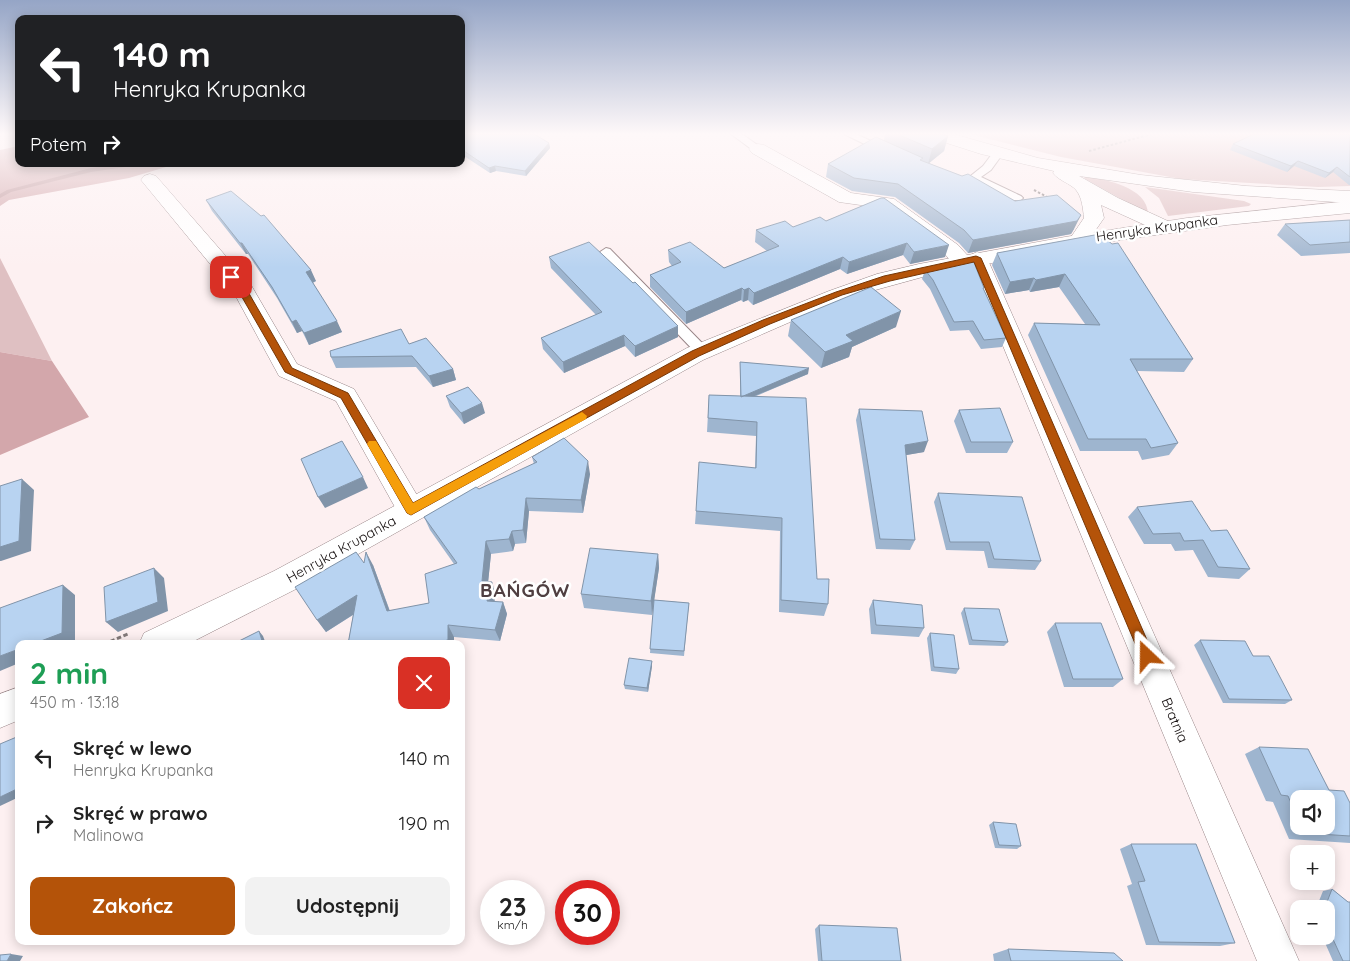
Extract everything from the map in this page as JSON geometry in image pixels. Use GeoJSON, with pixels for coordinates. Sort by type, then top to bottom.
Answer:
{"type":"FeatureCollection","features":[{"type":"Feature","properties":{"kind":"main road","name":"Bratnia"},"geometry":{"type":"LineString","coordinates":[[812,179],[846,198],[887,203],[969,260],[1278,961]]}},
{"type":"Feature","properties":{"kind":"main road"},"geometry":{"type":"LineString","coordinates":[[1071,179],[1084,188],[1128,211],[1163,226]]}},
{"type":"Feature","properties":{"kind":"main road"},"geometry":{"type":"LineString","coordinates":[[1116,179],[1153,202],[1159,208],[1163,226]]}},
{"type":"Feature","properties":{"kind":"main road"},"geometry":{"type":"LineString","coordinates":[[1131,179],[1194,188],[1350,197]]}},
{"type":"Feature","properties":{"kind":"main road"},"geometry":{"type":"LineString","coordinates":[[150,180],[243,290],[288,370],[344,395],[411,510]]}},
{"type":"Feature","properties":{"kind":"main road"},"geometry":{"type":"LineString","coordinates":[[1079,240],[1094,218],[1091,203],[1084,188]]}},
{"type":"Feature","properties":{"kind":"main road","name":"Henryka Krupanka"},"geometry":{"type":"LineString","coordinates":[[163,640],[285,580],[702,351],[766,322],[839,294],[888,278],[969,260],[1079,240],[1163,226],[1350,207]]}},
{"type":"Feature","properties":{"kind":"main road"},"geometry":{"type":"LineString","coordinates":[[0,711],[15,705]]}},
{"type":"Feature","properties":{"kind":"lane"},"geometry":{"type":"LineString","coordinates":[[960,181],[969,179]]}},
{"type":"Feature","properties":{"kind":"lane"},"geometry":{"type":"LineString","coordinates":[[975,179],[1017,198]]}},
{"type":"Feature","properties":{"kind":"lane"},"geometry":{"type":"LineString","coordinates":[[606,252],[702,351]]}},
{"type":"Feature","properties":{"kind":"shaded area"},"geometry":{"type":"Polygon","coordinates":[[[0,179],[124,179],[9,200],[0,206],[0,179]]]}},
{"type":"Feature","properties":{"kind":"shaded area"},"geometry":{"type":"Polygon","coordinates":[[[1085,179],[1102,179],[1133,191],[1141,197],[1146,205],[1148,214],[1085,179]]]}},
{"type":"Feature","properties":{"kind":"shaded area"},"geometry":{"type":"Polygon","coordinates":[[[1181,179],[1350,179],[1350,186],[1318,187],[1181,179]]]}},
{"type":"Feature","properties":{"kind":"shaded area"},"geometry":{"type":"Polygon","coordinates":[[[1145,187],[1244,201],[1251,204],[1249,206],[1168,216],[1159,198],[1145,187]]]}},
{"type":"Feature","properties":{"kind":"shaded area"},"geometry":{"type":"Polygon","coordinates":[[[0,258],[52,361],[0,352],[0,258]]]}},
{"type":"Feature","properties":{"kind":"shaded area"},"geometry":{"type":"Polygon","coordinates":[[[0,352],[52,361],[89,417],[0,455],[0,352]]]}},
{"type":"Feature","properties":{"kind":"building"},"geometry":{"type":"Polygon","coordinates":[[[860,179],[976,179],[1015,201],[1057,195],[1081,215],[1077,221],[973,240],[964,230],[898,184],[860,179]]]}},
{"type":"Feature","properties":{"kind":"building"},"geometry":{"type":"Polygon","coordinates":[[[231,191],[261,216],[264,215],[311,270],[306,272],[337,321],[304,333],[296,320],[292,322],[272,287],[242,243],[240,243],[206,200],[231,191]]]}},
{"type":"Feature","properties":{"kind":"building"},"geometry":{"type":"Polygon","coordinates":[[[884,198],[949,245],[914,252],[907,243],[849,262],[843,257],[754,293],[749,288],[744,290],[742,288],[686,312],[650,275],[681,262],[668,250],[690,242],[724,268],[779,246],[756,230],[785,221],[793,227],[820,217],[826,221],[884,198]]]}},
{"type":"Feature","properties":{"kind":"building"},"geometry":{"type":"Polygon","coordinates":[[[1350,220],[1350,242],[1310,245],[1285,224],[1350,220]]]}},
{"type":"Feature","properties":{"kind":"building"},"geometry":{"type":"Polygon","coordinates":[[[1100,234],[1112,244],[1118,243],[1193,359],[1130,359],[1178,443],[1151,448],[1146,439],[1088,439],[1034,323],[1100,325],[1065,274],[1036,280],[1034,278],[1010,282],[997,253],[1100,234]]]}},
{"type":"Feature","properties":{"kind":"building"},"geometry":{"type":"Polygon","coordinates":[[[589,242],[633,283],[635,282],[678,326],[635,346],[624,335],[563,362],[541,338],[602,312],[549,257],[589,242]]]}},
{"type":"Feature","properties":{"kind":"building"},"geometry":{"type":"Polygon","coordinates":[[[973,260],[983,288],[1006,338],[984,340],[973,321],[954,322],[933,280],[925,270],[973,260]]]}},
{"type":"Feature","properties":{"kind":"building"},"geometry":{"type":"Polygon","coordinates":[[[871,287],[901,311],[846,335],[853,341],[825,352],[791,320],[871,287]]]}},
{"type":"Feature","properties":{"kind":"building"},"geometry":{"type":"Polygon","coordinates":[[[401,329],[409,344],[426,338],[453,369],[429,376],[412,356],[331,357],[330,351],[401,329]]]}},
{"type":"Feature","properties":{"kind":"building"},"geometry":{"type":"Polygon","coordinates":[[[740,362],[809,368],[741,397],[740,362]]]}},
{"type":"Feature","properties":{"kind":"building"},"geometry":{"type":"Polygon","coordinates":[[[468,387],[482,403],[461,413],[446,396],[468,387]]]}},
{"type":"Feature","properties":{"kind":"building"},"geometry":{"type":"Polygon","coordinates":[[[709,395],[806,398],[817,579],[829,579],[828,604],[781,600],[782,518],[696,511],[699,462],[756,468],[757,422],[708,418],[709,395]]]}},
{"type":"Feature","properties":{"kind":"building"},"geometry":{"type":"Polygon","coordinates":[[[1000,408],[1013,442],[971,442],[959,410],[1000,408]]]}},
{"type":"Feature","properties":{"kind":"building"},"geometry":{"type":"Polygon","coordinates":[[[859,409],[922,411],[928,441],[905,445],[915,540],[880,539],[859,409]]]}},
{"type":"Feature","properties":{"kind":"building"},"geometry":{"type":"Polygon","coordinates":[[[564,438],[588,461],[581,500],[526,498],[523,530],[512,531],[509,539],[486,541],[482,581],[492,582],[487,601],[503,602],[495,630],[448,625],[448,640],[349,640],[357,595],[317,620],[295,587],[356,552],[364,563],[366,552],[387,611],[429,603],[425,574],[457,563],[424,517],[476,487],[479,489],[537,462],[532,457],[564,438]]]}},
{"type":"Feature","properties":{"kind":"building"},"geometry":{"type":"Polygon","coordinates":[[[342,441],[363,477],[318,497],[301,459],[342,441]]]}},
{"type":"Feature","properties":{"kind":"building"},"geometry":{"type":"Polygon","coordinates":[[[22,479],[19,541],[0,547],[0,486],[22,479]]]}},
{"type":"Feature","properties":{"kind":"building"},"geometry":{"type":"Polygon","coordinates":[[[938,493],[1022,497],[1041,561],[994,559],[989,542],[950,542],[938,493]]]}},
{"type":"Feature","properties":{"kind":"building"},"geometry":{"type":"Polygon","coordinates":[[[1192,501],[1211,531],[1227,530],[1250,569],[1218,567],[1203,540],[1184,541],[1180,533],[1153,534],[1137,507],[1192,501]]]}},
{"type":"Feature","properties":{"kind":"building"},"geometry":{"type":"Polygon","coordinates":[[[590,548],[658,554],[651,601],[581,594],[590,548]]]}},
{"type":"Feature","properties":{"kind":"building"},"geometry":{"type":"Polygon","coordinates":[[[154,568],[158,602],[106,622],[104,587],[154,568]]]}},
{"type":"Feature","properties":{"kind":"building"},"geometry":{"type":"Polygon","coordinates":[[[63,585],[62,633],[44,640],[15,640],[15,650],[0,656],[0,608],[63,585]]]}},
{"type":"Feature","properties":{"kind":"building"},"geometry":{"type":"Polygon","coordinates":[[[654,600],[689,603],[684,651],[650,649],[654,600]]]}},
{"type":"Feature","properties":{"kind":"building"},"geometry":{"type":"Polygon","coordinates":[[[873,600],[922,605],[924,628],[876,625],[873,600]]]}},
{"type":"Feature","properties":{"kind":"building"},"geometry":{"type":"Polygon","coordinates":[[[964,608],[999,609],[1008,642],[972,640],[964,608]]]}},
{"type":"Feature","properties":{"kind":"building"},"geometry":{"type":"Polygon","coordinates":[[[1055,623],[1101,623],[1123,679],[1073,679],[1055,623]]]}},
{"type":"Feature","properties":{"kind":"building"},"geometry":{"type":"Polygon","coordinates":[[[259,631],[262,640],[241,640],[259,631]]]}},
{"type":"Feature","properties":{"kind":"building"},"geometry":{"type":"Polygon","coordinates":[[[930,633],[954,635],[959,669],[934,667],[930,633]]]}},
{"type":"Feature","properties":{"kind":"building"},"geometry":{"type":"Polygon","coordinates":[[[1200,640],[1245,641],[1253,656],[1269,656],[1292,700],[1229,699],[1200,640]]]}},
{"type":"Feature","properties":{"kind":"building"},"geometry":{"type":"Polygon","coordinates":[[[629,658],[652,661],[647,688],[624,685],[629,658]]]}},
{"type":"Feature","properties":{"kind":"building"},"geometry":{"type":"Polygon","coordinates":[[[15,738],[15,790],[0,797],[0,744],[15,738]]]}},
{"type":"Feature","properties":{"kind":"building"},"geometry":{"type":"Polygon","coordinates":[[[1259,747],[1308,749],[1329,790],[1290,790],[1290,801],[1288,796],[1281,795],[1259,747]]]}},
{"type":"Feature","properties":{"kind":"building"},"geometry":{"type":"Polygon","coordinates":[[[1335,790],[1344,791],[1350,803],[1350,836],[1335,835],[1335,790]]]}},
{"type":"Feature","properties":{"kind":"building"},"geometry":{"type":"Polygon","coordinates":[[[993,822],[1016,824],[1021,846],[999,845],[993,822]]]}},
{"type":"Feature","properties":{"kind":"building"},"geometry":{"type":"Polygon","coordinates":[[[1131,844],[1196,844],[1235,943],[1159,942],[1138,882],[1145,881],[1131,844]]]}},
{"type":"Feature","properties":{"kind":"building"},"geometry":{"type":"Polygon","coordinates":[[[1333,890],[1350,902],[1350,961],[1343,961],[1335,944],[1335,900],[1328,900],[1333,890]]]}},
{"type":"Feature","properties":{"kind":"building"},"geometry":{"type":"Polygon","coordinates":[[[819,925],[897,928],[901,961],[822,961],[819,925]]]}},
{"type":"Feature","properties":{"kind":"building"},"geometry":{"type":"Polygon","coordinates":[[[1008,949],[1114,953],[1123,961],[1011,961],[1008,949]]]}},
{"type":"Feature","properties":{"kind":"building"},"geometry":{"type":"Polygon","coordinates":[[[11,954],[7,961],[0,961],[0,955],[11,954]]]}},
{"type":"Feature","properties":{"kind":"waterway"},"geometry":{"type":"LineString","coordinates":[[0,196],[9,191],[56,179]]}},
{"type":"Feature","properties":{"kind":"slow traffic"},"geometry":{"type":"LineString","coordinates":[[373,444],[411,510],[582,416]]}},
{"type":"Feature","properties":{"kind":"district","name":"BAŃGÓW"},"geometry":{"type":"Point","coordinates":[525,590]}},
{"type":"Feature","properties":{"kind":"route"},"geometry":{"type":"LineString","coordinates":[[231,277],[243,290],[288,370],[344,395],[411,510],[695,354],[766,322],[839,294],[888,278],[976,258],[1147,656]]}}]}
